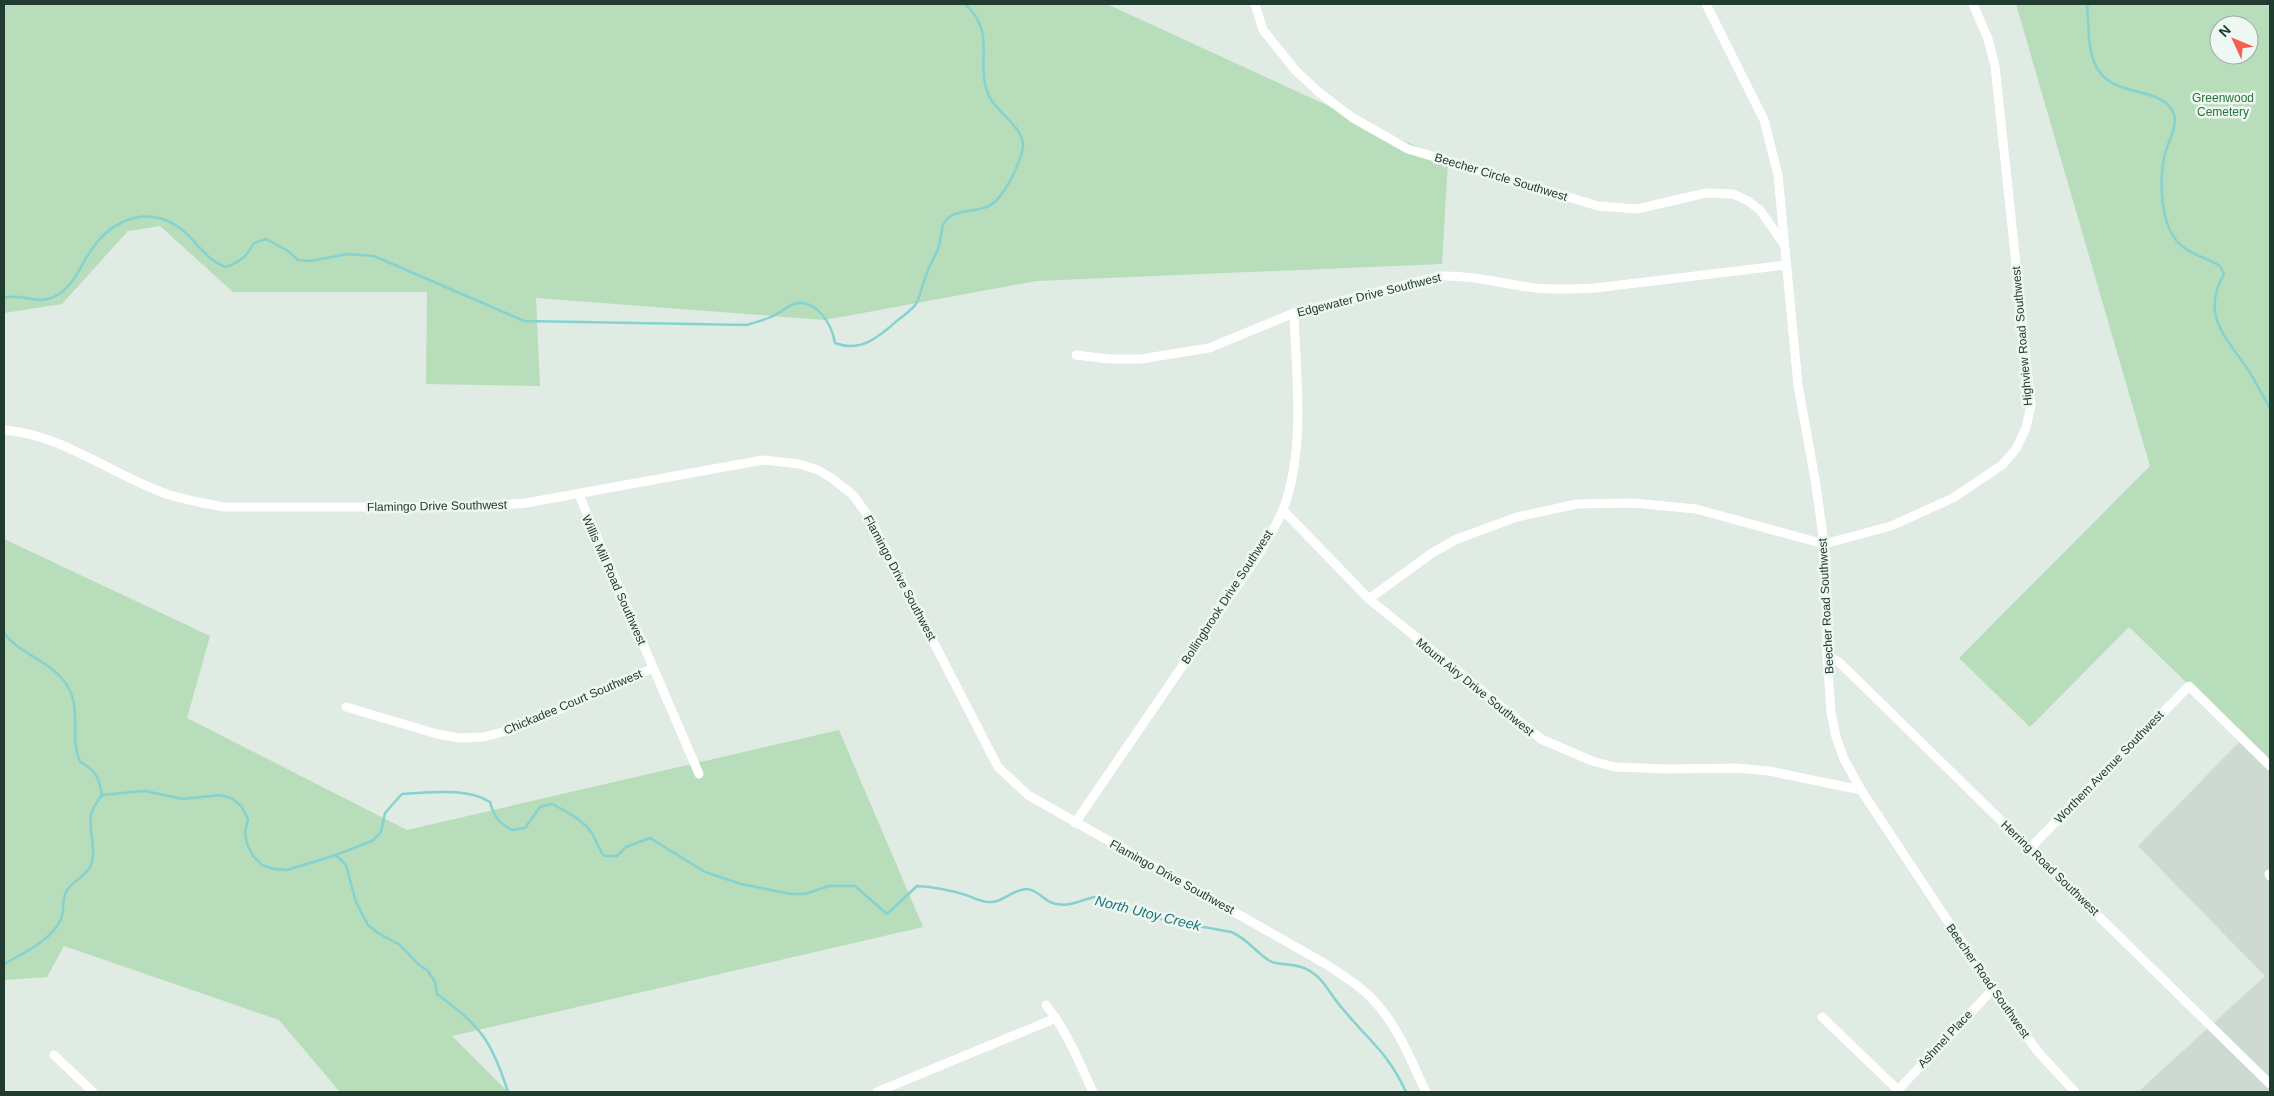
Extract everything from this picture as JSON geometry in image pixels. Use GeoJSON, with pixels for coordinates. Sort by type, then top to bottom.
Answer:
{"type":"FeatureCollection","features":[{"type":"Feature","properties":{"kind":"street","name":"Beecher Circle Southwest"},"geometry":{"type":"LineString","coordinates":[[1255,4],[1263,30],[1296,71],[1321,94],[1353,118],[1408,148],[1605,207],[1637,209],[1706,193],[1733,194],[1748,201],[1760,210],[1784,245]]}},
{"type":"Feature","properties":{"kind":"street","name":"Beecher Road Southwest"},"geometry":{"type":"LineString","coordinates":[[1706,4],[1764,120],[1778,175],[1798,385],[1816,485],[1824,544],[1827,656],[1831,712],[1836,737],[1844,759],[1861,790],[1992,989],[2038,1053],[2075,1092]]}},
{"type":"Feature","properties":{"kind":"street","name":"Highview Road Southwest"},"geometry":{"type":"LineString","coordinates":[[1824,544],[1891,526],[1954,498],[2002,465],[2016,448],[2026,428],[2031,404],[1995,66],[1988,39],[1973,4]]}},
{"type":"Feature","properties":{"kind":"street","name":"Edgewater Drive Southwest"},"geometry":{"type":"LineString","coordinates":[[1076,355],[1109,360],[1141,359],[1209,348],[1294,313],[1440,276],[1462,275],[1536,288],[1565,290],[1614,286],[1786,265]]}},
{"type":"Feature","properties":{"kind":"street","name":"Bollingbrook Drive Southwest"},"geometry":{"type":"LineString","coordinates":[[1075,823],[1259,554],[1282,510],[1291,478],[1297,441],[1294,313]]}},
{"type":"Feature","properties":{"kind":"street","name":"Flamingo Drive Southwest"},"geometry":{"type":"LineString","coordinates":[[4,430],[31,434],[163,493],[193,502],[224,506],[474,507],[526,503],[579,495],[763,460],[799,464],[833,479],[853,495],[869,517],[998,767],[1028,794],[1075,823],[1324,963],[1354,982],[1375,1001],[1392,1024],[1426,1092]]}},
{"type":"Feature","properties":{"kind":"street","name":"Willis Mill Road Southwest"},"geometry":{"type":"LineString","coordinates":[[579,495],[700,774]]}},
{"type":"Feature","properties":{"kind":"street"},"geometry":{"type":"LineString","coordinates":[[1369,599],[1432,553],[1457,539],[1517,517],[1577,504],[1633,502],[1696,509],[1824,544]]}},
{"type":"Feature","properties":{"kind":"street","name":"Mount Airy Drive Southwest"},"geometry":{"type":"LineString","coordinates":[[1282,510],[1369,599],[1529,732],[1569,753],[1615,767],[1659,769],[1736,768],[1770,771],[1861,790]]}},
{"type":"Feature","properties":{"kind":"street","name":"Herring Road Southwest"},"geometry":{"type":"LineString","coordinates":[[1827,656],[1839,662],[2270,1084]]}},
{"type":"Feature","properties":{"kind":"street","name":"Chickadee Court Southwest"},"geometry":{"type":"LineString","coordinates":[[346,707],[438,734],[460,738],[484,737],[517,728],[653,668]]}},
{"type":"Feature","properties":{"kind":"street","name":"Worthem Avenue Southwest"},"geometry":{"type":"LineString","coordinates":[[2030,848],[2189,686],[2270,766]]}},
{"type":"Feature","properties":{"kind":"street","name":"Ashmel Place"},"geometry":{"type":"LineString","coordinates":[[1899,1091],[1992,989]]}},
{"type":"Feature","properties":{"kind":"street"},"geometry":{"type":"LineString","coordinates":[[1046,1005],[1073,1047],[1093,1092]]}},
{"type":"Feature","properties":{"kind":"street"},"geometry":{"type":"LineString","coordinates":[[1822,1017],[1899,1091]]}},
{"type":"Feature","properties":{"kind":"street"},"geometry":{"type":"LineString","coordinates":[[877,1092],[1056,1018]]}},
{"type":"Feature","properties":{"kind":"street"},"geometry":{"type":"LineString","coordinates":[[54,1056],[93,1092]]}},
{"type":"Feature","properties":{"kind":"shaded area"},"geometry":{"type":"Polygon","coordinates":[[[2244,737],[2270,763],[2270,1092],[2138,1092],[2265,976],[2138,846],[2244,737]]]}},
{"type":"Feature","properties":{"kind":"green space"},"geometry":{"type":"Polygon","coordinates":[[[4,4],[1107,4],[1448,161],[1442,264],[1036,281],[825,320],[536,298],[540,386],[426,384],[427,292],[233,292],[160,226],[128,231],[62,304],[4,313],[4,4]]]}},
{"type":"Feature","properties":{"kind":"green space","name":"Greenwood Cemetery"},"geometry":{"type":"Polygon","coordinates":[[[2016,4],[2270,4],[2270,763],[2129,627],[2030,727],[1959,658],[2150,466],[2016,4]]]}},
{"type":"Feature","properties":{"kind":"green space"},"geometry":{"type":"Polygon","coordinates":[[[4,539],[210,636],[187,718],[407,830],[839,730],[923,927],[452,1036],[508,1092],[340,1092],[279,1020],[64,946],[47,977],[4,980],[4,539]]]}},
{"type":"Feature","properties":{"kind":"waterway"},"geometry":{"type":"LineString","coordinates":[[4,298],[19,297],[40,300],[54,297],[67,288],[97,242],[105,234],[114,227],[134,218],[156,217],[177,226],[209,257],[226,267],[243,258],[254,243],[266,239],[288,251],[298,260],[310,261],[348,254],[374,256],[524,321],[747,325],[776,315],[791,305],[802,303],[810,305],[822,314],[831,328],[835,343],[844,346],[862,344],[877,337],[914,307],[939,246],[944,223],[953,215],[984,208],[995,202],[1005,190],[1022,152],[1023,144],[1017,129],[989,96],[985,84],[981,26],[975,15],[965,4]]}},
{"type":"Feature","properties":{"kind":"waterway"},"geometry":{"type":"LineString","coordinates":[[2087,4],[2092,57],[2102,75],[2112,83],[2159,99],[2168,105],[2174,114],[2174,127],[2163,161],[2162,175],[2163,204],[2170,231],[2186,249],[2220,266],[2224,274],[2217,288],[2215,301],[2215,313],[2218,324],[2270,408]]}},
{"type":"Feature","properties":{"kind":"waterway"},"geometry":{"type":"LineString","coordinates":[[4,633],[11,641],[54,671],[68,687],[74,705],[77,753],[80,762],[90,768],[96,775],[102,795]]}},
{"type":"Feature","properties":{"kind":"waterway","name":"North Utoy Creek"},"geometry":{"type":"LineString","coordinates":[[102,795],[145,791],[183,799],[220,795],[233,799],[242,807],[248,819],[245,832],[247,844],[253,856],[262,865],[274,869],[287,870],[336,855],[372,841],[381,832],[385,813],[402,794],[448,792],[470,794],[490,802],[493,812],[498,819],[512,830],[525,828],[540,807],[552,804],[569,813],[585,825],[590,830],[604,856],[617,856],[626,847],[650,838],[705,872],[741,884],[791,894],[805,894],[829,886],[855,886],[887,914],[917,886],[948,890],[988,902],[1001,900],[1017,891],[1027,889],[1037,892],[1050,902],[1061,905],[1072,904],[1094,897],[1155,918],[1231,932],[1242,938],[1270,961],[1300,966],[1310,971],[1320,979],[1351,1019],[1385,1056],[1406,1092]]}},
{"type":"Feature","properties":{"kind":"waterway","name":"North Utoy Creek"},"geometry":{"type":"LineString","coordinates":[[4,964],[36,946],[57,927],[62,916],[64,897],[67,890],[91,865],[93,853],[90,821],[94,807],[102,795]]}},
{"type":"Feature","properties":{"kind":"waterway"},"geometry":{"type":"LineString","coordinates":[[336,855],[346,865],[356,902],[368,925],[400,945],[418,964],[428,971],[435,982],[437,994],[464,1016],[483,1036],[496,1059],[508,1092]]}}]}
